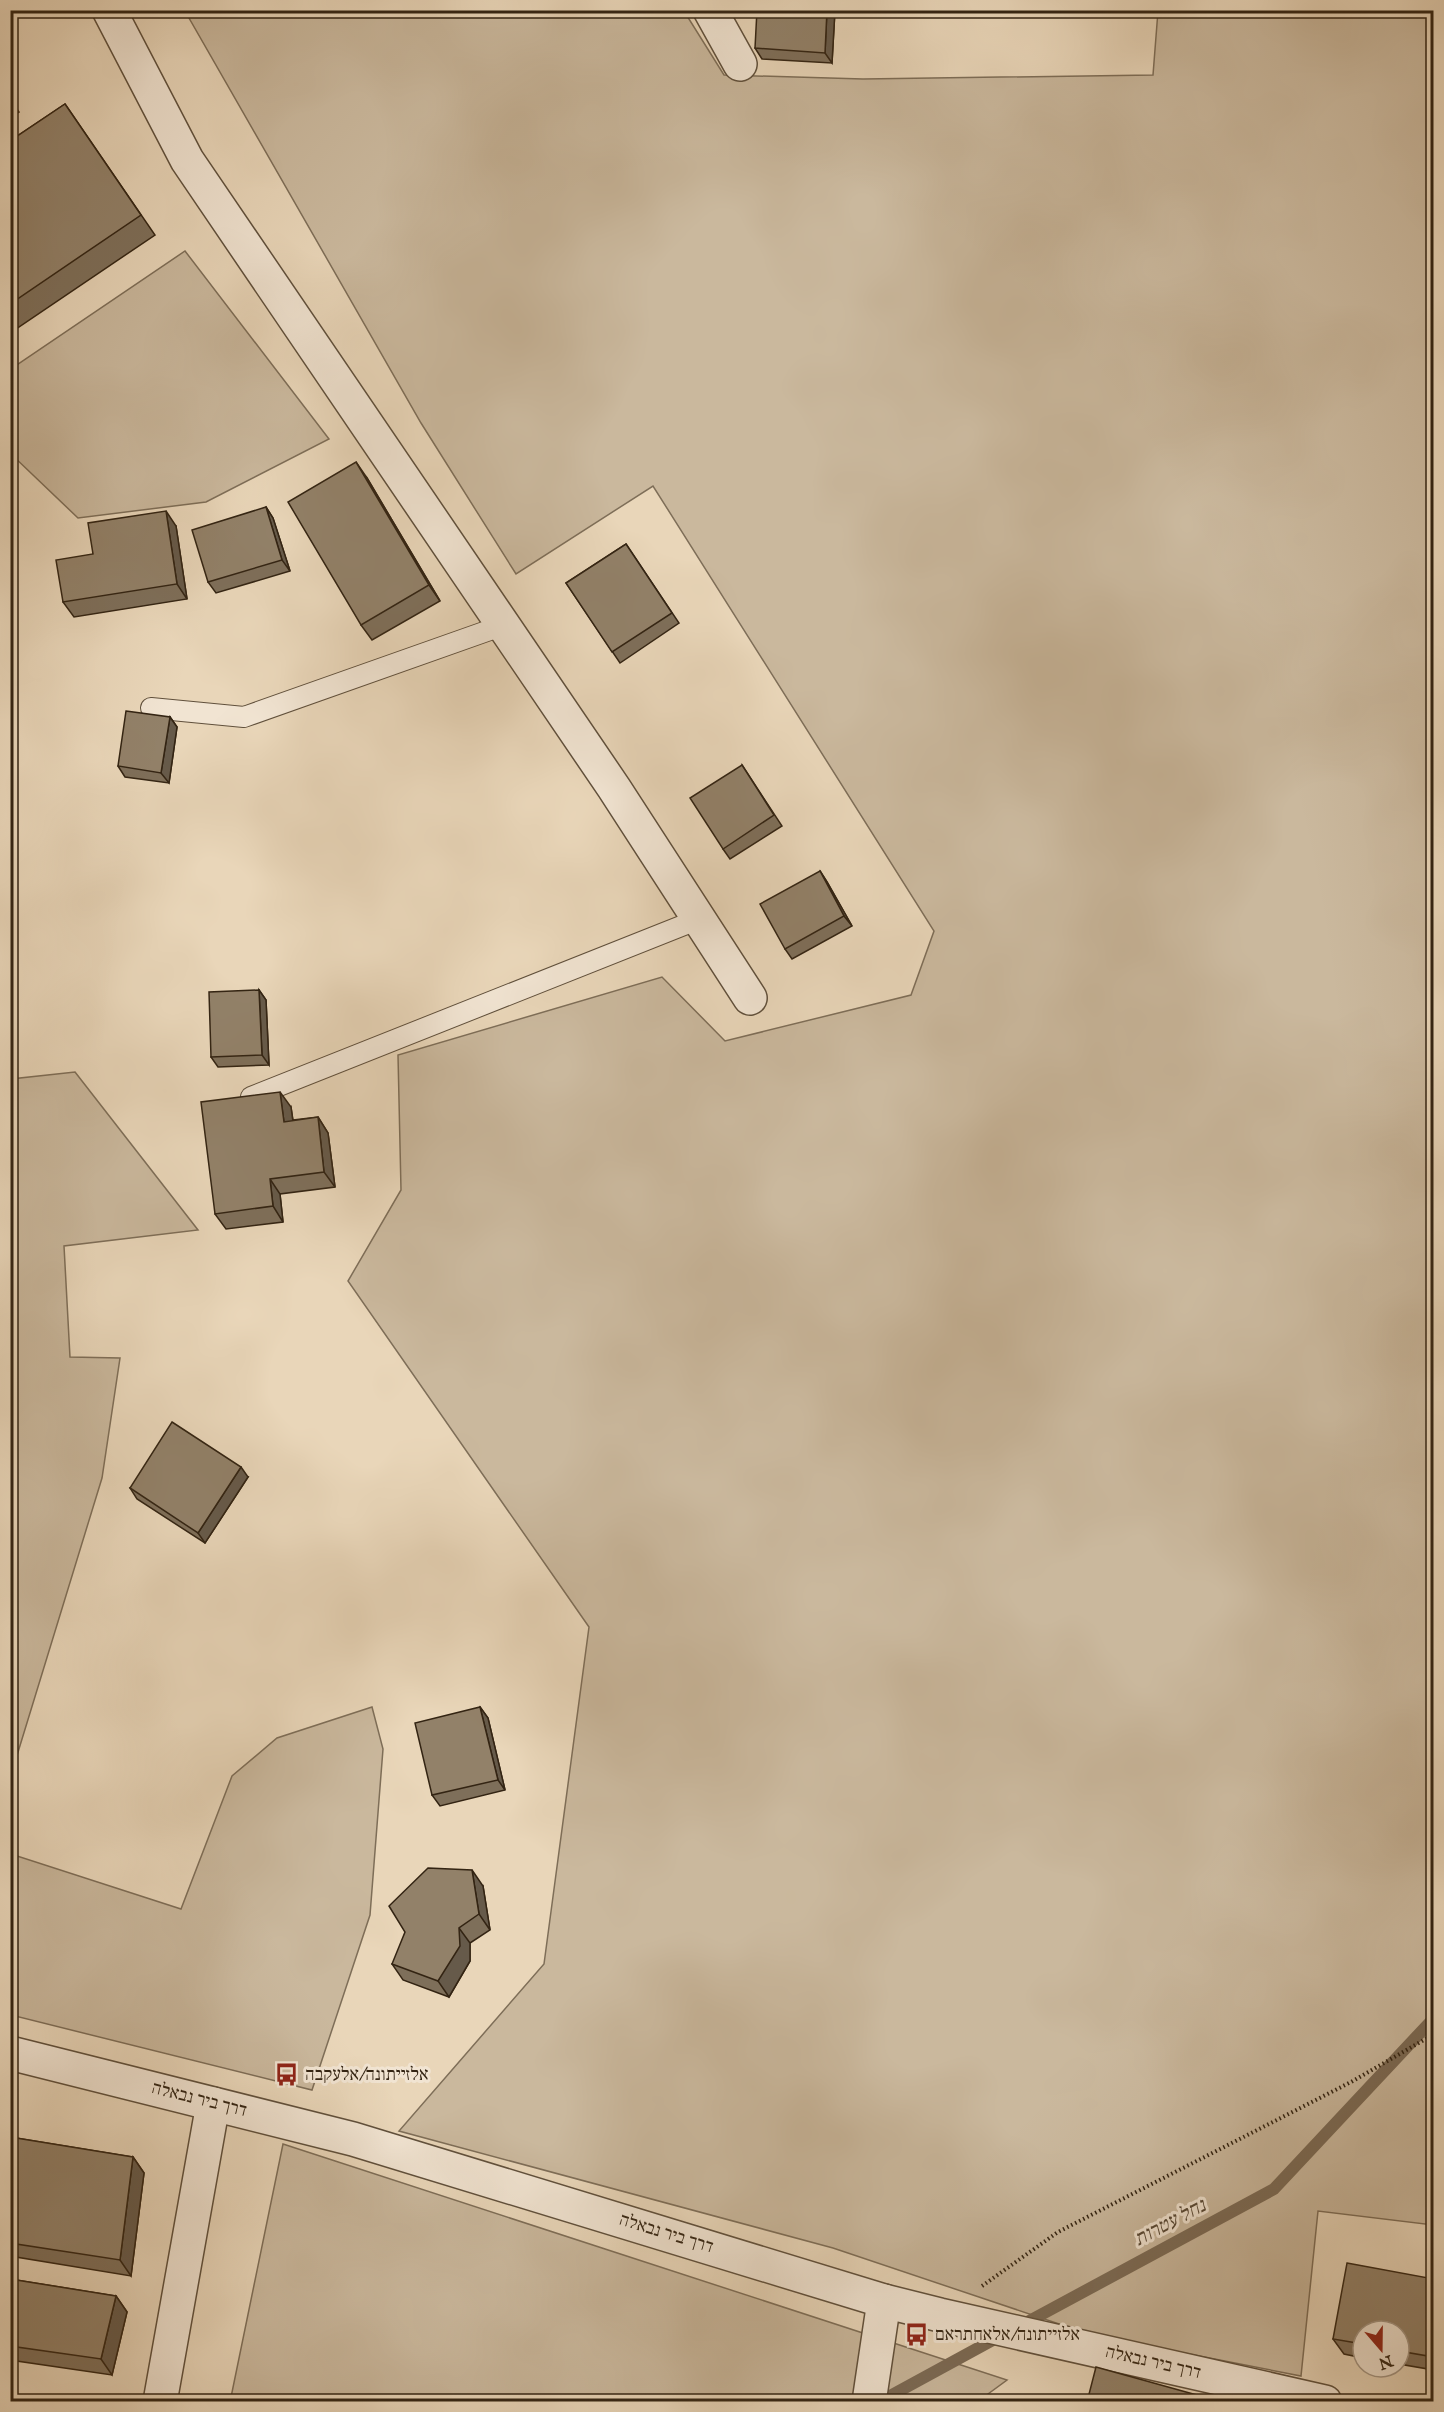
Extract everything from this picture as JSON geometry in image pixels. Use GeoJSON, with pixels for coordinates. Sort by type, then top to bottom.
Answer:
{"type":"FeatureCollection","features":[{"type":"Feature","properties":{"kind":"street"},"geometry":{"type":"LineString","coordinates":[[109,10],[188,160],[614,788],[750,998]]}},
{"type":"Feature","properties":{"kind":"street"},"geometry":{"type":"LineString","coordinates":[[710,10],[740,64]]}},
{"type":"Feature","properties":{"kind":"street","name":"דרך ביר נבאלה"},"geometry":{"type":"LineString","coordinates":[[10,2053],[364,2142],[884,2301],[1325,2402]]}},
{"type":"Feature","properties":{"kind":"street"},"geometry":{"type":"LineString","coordinates":[[160,2402],[213,2104]]}},
{"type":"Feature","properties":{"kind":"street"},"geometry":{"type":"LineString","coordinates":[[869,2402],[884,2301]]}},
{"type":"Feature","properties":{"kind":"lane"},"geometry":{"type":"LineString","coordinates":[[151,708],[244,717],[504,625]]}},
{"type":"Feature","properties":{"kind":"lane"},"geometry":{"type":"LineString","coordinates":[[251,1097],[699,919]]}},
{"type":"Feature","properties":{"kind":"path"},"geometry":{"type":"LineString","coordinates":[[940,2315],[1058,2232],[1351,2082],[1434,2034]]}},
{"type":"Feature","properties":{"kind":"shaded area"},"geometry":{"type":"Polygon","coordinates":[[[185,11],[684,11],[724,75],[863,79],[1153,75],[1158,11],[1433,11],[1433,2225],[1318,2211],[1301,2376],[1092,2335],[833,2248],[399,2131],[544,1964],[589,1627],[348,1281],[401,1190],[398,1055],[662,977],[725,1041],[911,995],[934,931],[653,486],[516,574],[421,423],[185,11]]]}},
{"type":"Feature","properties":{"kind":"shaded area"},"geometry":{"type":"Polygon","coordinates":[[[185,251],[329,439],[206,502],[78,518],[11,454],[11,369],[185,251]]]}},
{"type":"Feature","properties":{"kind":"shaded area"},"geometry":{"type":"Polygon","coordinates":[[[75,1072],[198,1230],[64,1246],[70,1357],[120,1358],[102,1478],[11,1775],[11,1079],[75,1072]]]}},
{"type":"Feature","properties":{"kind":"shaded area"},"geometry":{"type":"Polygon","coordinates":[[[372,1707],[383,1749],[370,1915],[312,2090],[11,2015],[11,1854],[181,1909],[232,1776],[277,1738],[372,1707]]]}},
{"type":"Feature","properties":{"kind":"shaded area"},"geometry":{"type":"Polygon","coordinates":[[[283,2144],[1007,2380],[977,2402],[230,2402],[283,2144]]]}},
{"type":"Feature","properties":{"kind":"building"},"geometry":{"type":"Polygon","coordinates":[[[757,10],[827,10],[825,53],[755,48],[757,10]]]}},
{"type":"Feature","properties":{"kind":"building"},"geometry":{"type":"Polygon","coordinates":[[[65,104],[141,215],[10,304],[10,141],[65,104]]]}},
{"type":"Feature","properties":{"kind":"building"},"geometry":{"type":"Polygon","coordinates":[[[356,462],[429,585],[361,625],[288,502],[356,462]]]}},
{"type":"Feature","properties":{"kind":"building"},"geometry":{"type":"Polygon","coordinates":[[[266,507],[282,560],[208,582],[192,530],[266,507]]]}},
{"type":"Feature","properties":{"kind":"building"},"geometry":{"type":"Polygon","coordinates":[[[166,511],[177,584],[63,602],[56,560],[93,554],[88,523],[166,511]]]}},
{"type":"Feature","properties":{"kind":"building"},"geometry":{"type":"Polygon","coordinates":[[[626,544],[672,613],[612,652],[566,583],[626,544]]]}},
{"type":"Feature","properties":{"kind":"building"},"geometry":{"type":"Polygon","coordinates":[[[126,711],[170,717],[161,773],[118,766],[126,711]]]}},
{"type":"Feature","properties":{"kind":"building"},"geometry":{"type":"Polygon","coordinates":[[[742,765],[774,815],[723,849],[690,798],[742,765]]]}},
{"type":"Feature","properties":{"kind":"building"},"geometry":{"type":"Polygon","coordinates":[[[820,871],[844,916],[785,949],[760,904],[820,871]]]}},
{"type":"Feature","properties":{"kind":"building"},"geometry":{"type":"Polygon","coordinates":[[[259,990],[262,1055],[211,1057],[209,992],[259,990]]]}},
{"type":"Feature","properties":{"kind":"building"},"geometry":{"type":"Polygon","coordinates":[[[280,1092],[284,1122],[318,1117],[324,1172],[270,1179],[273,1206],[215,1214],[201,1102],[280,1092]]]}},
{"type":"Feature","properties":{"kind":"building"},"geometry":{"type":"Polygon","coordinates":[[[172,1422],[241,1467],[198,1533],[130,1488],[172,1422]]]}},
{"type":"Feature","properties":{"kind":"building"},"geometry":{"type":"Polygon","coordinates":[[[480,1707],[498,1780],[432,1795],[415,1723],[480,1707]]]}},
{"type":"Feature","properties":{"kind":"building"},"geometry":{"type":"Polygon","coordinates":[[[428,1868],[472,1870],[479,1914],[459,1928],[460,1946],[438,1981],[392,1964],[405,1932],[389,1906],[428,1868]]]}},
{"type":"Feature","properties":{"kind":"building"},"geometry":{"type":"Polygon","coordinates":[[[10,2137],[133,2157],[120,2260],[10,2243],[10,2137]]]}},
{"type":"Feature","properties":{"kind":"building"},"geometry":{"type":"Polygon","coordinates":[[[1347,2263],[1434,2279],[1434,2357],[1411,2353],[1411,2319],[1351,2319],[1351,2342],[1333,2339],[1347,2263]]]}},
{"type":"Feature","properties":{"kind":"building"},"geometry":{"type":"Polygon","coordinates":[[[10,2279],[116,2296],[101,2359],[10,2346],[10,2279]]]}},
{"type":"Feature","properties":{"kind":"building"},"geometry":{"type":"Polygon","coordinates":[[[1096,2367],[1222,2402],[1087,2402],[1096,2367]]]}},
{"type":"Feature","properties":{"kind":"waterway","name":"נחל עטרות"},"geometry":{"type":"LineString","coordinates":[[1020,2326],[1274,2189],[1434,2018]]}},
{"type":"Feature","properties":{"kind":"waterway","name":"נחל עטרות"},"geometry":{"type":"LineString","coordinates":[[879,2402],[1002,2335]]}},
{"type":"Feature","properties":{"kind":"place","name":"אלזייתונה/אלעקבה"},"geometry":{"type":"Point","coordinates":[287,2075]}},
{"type":"Feature","properties":{"kind":"place","name":"אלזייתונה/אלאחתראם"},"geometry":{"type":"Point","coordinates":[917,2335]}}]}
